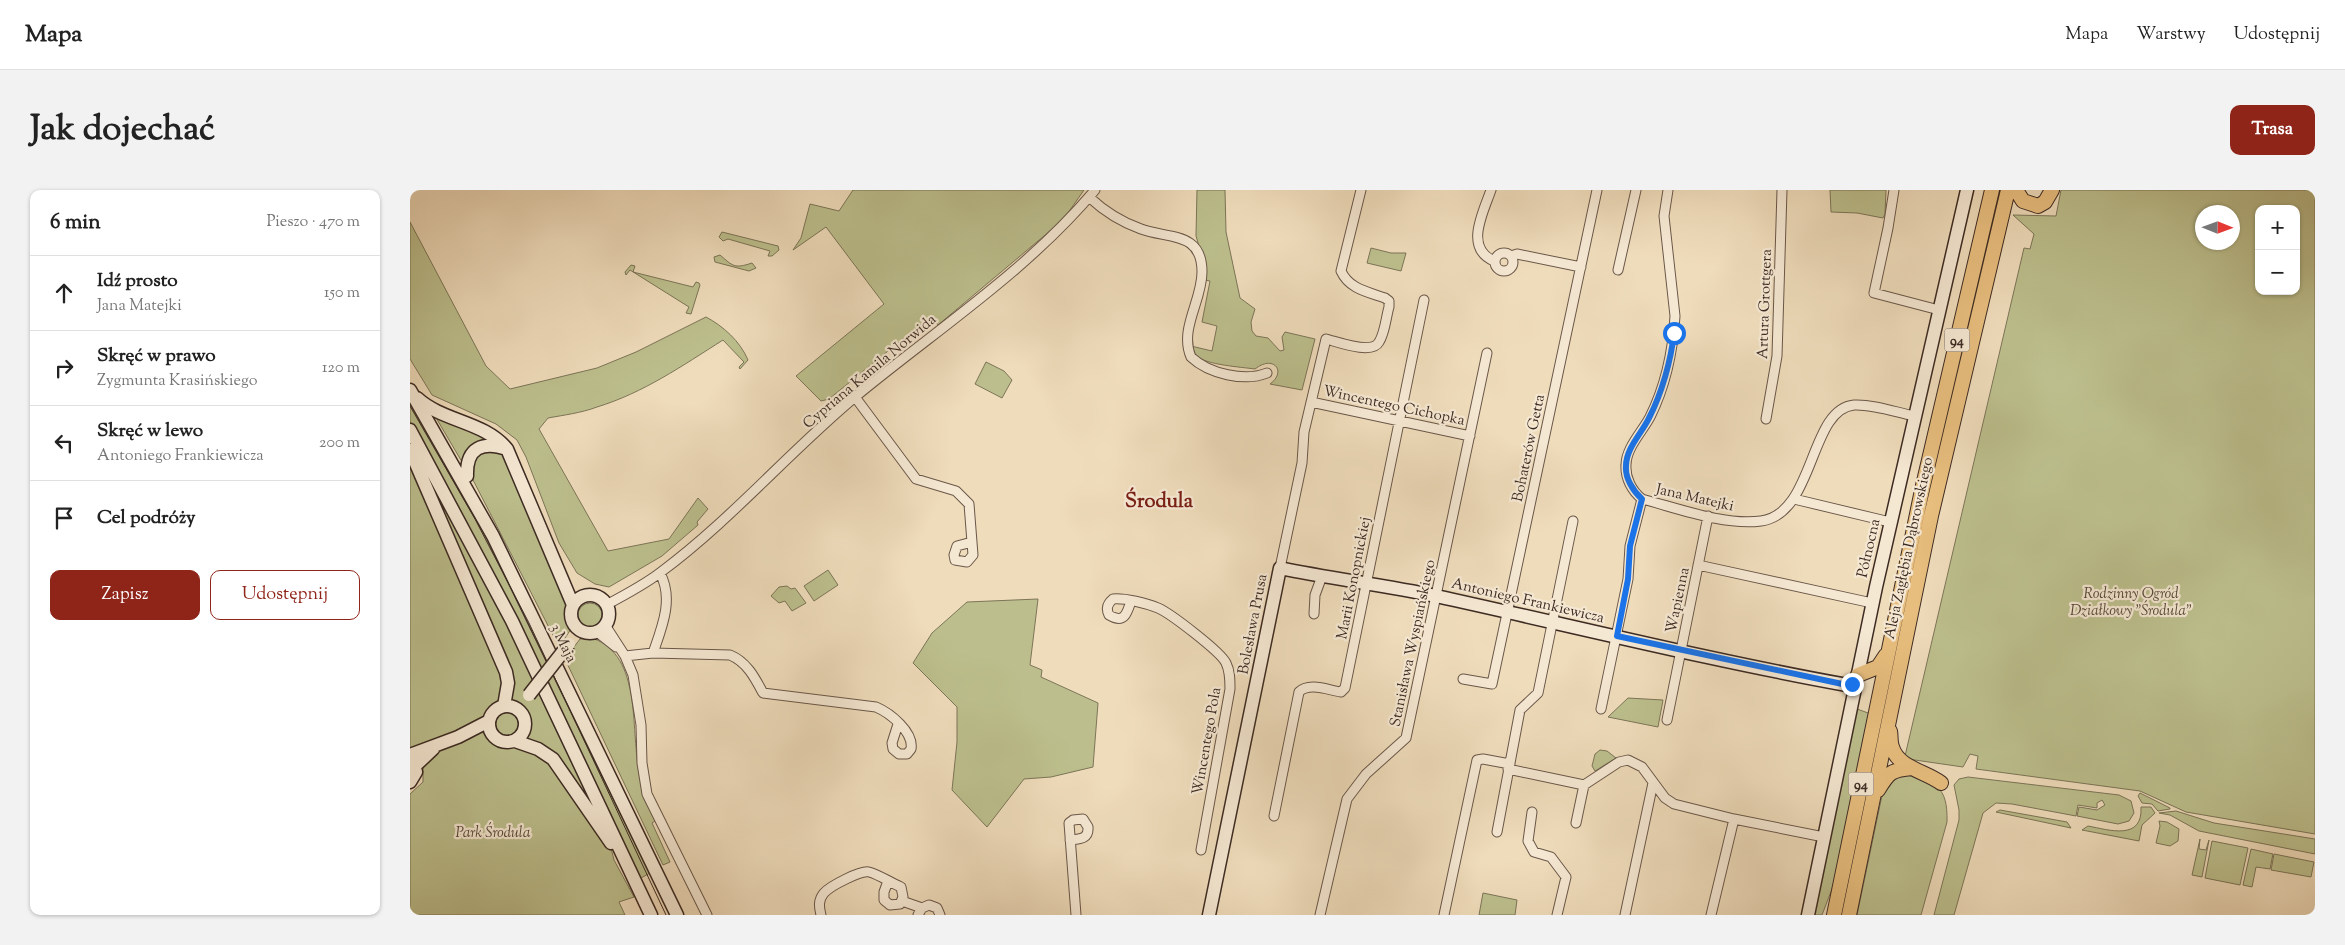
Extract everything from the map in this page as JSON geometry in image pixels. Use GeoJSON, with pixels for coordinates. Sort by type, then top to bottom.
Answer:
{"type":"FeatureCollection","features":[{"type":"Feature","properties":{"kind":"main road","name":"Aleja Zagłębia Dąbrowskiego"},"geometry":{"type":"LineString","coordinates":[[1834,915],[1922,490],[1992,190]]}},
{"type":"Feature","properties":{"kind":"main road","name":"Aleja Zagłębia Dąbrowskiego"},"geometry":{"type":"LineString","coordinates":[[1849,915],[1938,487],[2008,190]]}},
{"type":"Feature","properties":{"kind":"main road"},"geometry":{"type":"LineString","coordinates":[[2016,190],[2023,201],[2038,206],[2045,202],[2052,190]]}},
{"type":"Feature","properties":{"kind":"main road"},"geometry":{"type":"LineString","coordinates":[[1857,678],[1878,667],[1888,653]]}},
{"type":"Feature","properties":{"kind":"main road"},"geometry":{"type":"LineString","coordinates":[[1857,678],[1870,683],[1880,692]]}},
{"type":"Feature","properties":{"kind":"main road"},"geometry":{"type":"LineString","coordinates":[[1888,723],[1895,754],[1912,768],[1931,775],[1941,783]]}},
{"type":"Feature","properties":{"kind":"main road"},"geometry":{"type":"LineString","coordinates":[[1873,797],[1887,775],[1894,770],[1912,768]]}},
{"type":"Feature","properties":{"kind":"street","name":"Cypriana Kamila Norwida"},"geometry":{"type":"LineString","coordinates":[[606,605],[660,573],[710,533],[855,397],[1031,256],[1095,190]]}},
{"type":"Feature","properties":{"kind":"street","name":"Bolesława Prusa"},"geometry":{"type":"LineString","coordinates":[[1208,915],[1302,463],[1304,432],[1326,338],[1366,349],[1373,348],[1379,343],[1389,307],[1389,301],[1385,298],[1352,286],[1345,280],[1341,272],[1361,190]]}},
{"type":"Feature","properties":{"kind":"street"},"geometry":{"type":"LineString","coordinates":[[1491,190],[1477,237],[1479,248],[1487,258],[1494,261],[1500,271],[1508,271],[1513,264],[1511,256],[1507,253],[1499,254],[1494,261]]}},
{"type":"Feature","properties":{"kind":"street","name":"Bohaterów Getta"},"geometry":{"type":"LineString","coordinates":[[1463,679],[1492,684],[1597,190]]}},
{"type":"Feature","properties":{"kind":"street"},"geometry":{"type":"LineString","coordinates":[[1618,270],[1636,190]]}},
{"type":"Feature","properties":{"kind":"street","name":"Jana Matejki"},"geometry":{"type":"LineString","coordinates":[[1668,190],[1664,216],[1675,316],[1672,344],[1660,392],[1650,417],[1627,458],[1625,468],[1634,492],[1642,499],[1708,516],[1741,522],[1762,521],[1777,515],[1794,499],[1821,436],[1839,411],[1846,407],[1860,406],[1914,416]]}},
{"type":"Feature","properties":{"kind":"street","name":"Artura Grottgera"},"geometry":{"type":"LineString","coordinates":[[1766,419],[1777,356],[1782,190]]}},
{"type":"Feature","properties":{"kind":"street"},"geometry":{"type":"LineString","coordinates":[[1894,190],[1874,293],[1939,310]]}},
{"type":"Feature","properties":{"kind":"street","name":"Północna"},"geometry":{"type":"LineString","coordinates":[[1808,915],[1872,602],[1967,190]]}},
{"type":"Feature","properties":{"kind":"street"},"geometry":{"type":"LineString","coordinates":[[1089,198],[1112,216],[1130,225],[1143,230],[1181,237],[1194,247],[1198,255],[1202,276],[1186,340],[1191,357],[1206,369],[1220,372],[1255,378],[1267,373]]}},
{"type":"Feature","properties":{"kind":"street"},"geometry":{"type":"LineString","coordinates":[[1511,256],[1517,254],[1582,266]]}},
{"type":"Feature","properties":{"kind":"street","name":"Marii Konopnickiej"},"geometry":{"type":"LineString","coordinates":[[1274,816],[1299,692],[1309,686],[1341,692],[1345,688],[1424,300]]}},
{"type":"Feature","properties":{"kind":"street","name":"Stanisława Wyspiańskiego"},"geometry":{"type":"LineString","coordinates":[[1320,915],[1347,799],[1366,774],[1406,738],[1487,353]]}},
{"type":"Feature","properties":{"kind":"street"},"geometry":{"type":"LineString","coordinates":[[411,391],[434,411],[493,436],[507,449],[530,500],[557,568],[573,605],[571,617],[578,630],[585,632],[601,628],[608,616],[606,605],[596,597],[586,596],[557,568]]}},
{"type":"Feature","properties":{"kind":"street","name":"3 Maja"},"geometry":{"type":"LineString","coordinates":[[411,391],[493,536],[677,915]]}},
{"type":"Feature","properties":{"kind":"street"},"geometry":{"type":"LineString","coordinates":[[855,397],[916,479],[956,491],[969,504],[972,542]]}},
{"type":"Feature","properties":{"kind":"street","name":"Wincentego Cichopka"},"geometry":{"type":"LineString","coordinates":[[1311,402],[1470,436]]}},
{"type":"Feature","properties":{"kind":"street"},"geometry":{"type":"LineString","coordinates":[[410,430],[512,621],[651,915]]}},
{"type":"Feature","properties":{"kind":"street"},"geometry":{"type":"LineString","coordinates":[[433,432],[453,454],[467,476],[485,508],[493,536]]}},
{"type":"Feature","properties":{"kind":"street"},"geometry":{"type":"LineString","coordinates":[[467,476],[469,458],[477,448],[494,445],[507,449]]}},
{"type":"Feature","properties":{"kind":"street"},"geometry":{"type":"LineString","coordinates":[[410,450],[506,672],[508,706]]}},
{"type":"Feature","properties":{"kind":"street"},"geometry":{"type":"LineString","coordinates":[[1601,709],[1628,579],[1630,546],[1642,499]]}},
{"type":"Feature","properties":{"kind":"street"},"geometry":{"type":"LineString","coordinates":[[1794,499],[1890,522]]}},
{"type":"Feature","properties":{"kind":"street","name":"Wapienna"},"geometry":{"type":"LineString","coordinates":[[1667,720],[1708,516]]}},
{"type":"Feature","properties":{"kind":"street"},"geometry":{"type":"LineString","coordinates":[[1497,832],[1520,710],[1538,693],[1573,521]]}},
{"type":"Feature","properties":{"kind":"street"},"geometry":{"type":"LineString","coordinates":[[1698,565],[1872,602]]}},
{"type":"Feature","properties":{"kind":"street","name":"Antoniego Frankiewicza"},"geometry":{"type":"LineString","coordinates":[[1280,568],[1436,596],[1552,624],[1842,684],[1857,678]]}},
{"type":"Feature","properties":{"kind":"street"},"geometry":{"type":"LineString","coordinates":[[653,653],[661,631],[668,593],[660,573]]}},
{"type":"Feature","properties":{"kind":"street"},"geometry":{"type":"LineString","coordinates":[[1314,614],[1315,595],[1322,576]]}},
{"type":"Feature","properties":{"kind":"street"},"geometry":{"type":"LineString","coordinates":[[573,605],[586,596]]}},
{"type":"Feature","properties":{"kind":"street","name":"Wincentego Pola"},"geometry":{"type":"LineString","coordinates":[[1130,601],[1157,608],[1212,647],[1226,662],[1230,674],[1230,689],[1201,850]]}},
{"type":"Feature","properties":{"kind":"street"},"geometry":{"type":"LineString","coordinates":[[601,628],[625,656],[637,693],[648,794],[707,915]]}},
{"type":"Feature","properties":{"kind":"street"},"geometry":{"type":"LineString","coordinates":[[410,782],[415,776],[412,760],[441,743],[458,737],[489,721],[494,712],[529,695],[578,630]]}},
{"type":"Feature","properties":{"kind":"street"},"geometry":{"type":"LineString","coordinates":[[625,656],[653,653],[730,655],[737,658],[747,667],[763,693],[876,708],[885,711],[898,724]]}},
{"type":"Feature","properties":{"kind":"street"},"geometry":{"type":"LineString","coordinates":[[515,740],[524,730],[524,718],[529,695]]}},
{"type":"Feature","properties":{"kind":"street"},"geometry":{"type":"LineString","coordinates":[[508,706],[521,712],[524,718]]}},
{"type":"Feature","properties":{"kind":"street"},"geometry":{"type":"LineString","coordinates":[[489,721],[492,734],[502,742],[515,740],[538,748],[553,759],[627,863]]}},
{"type":"Feature","properties":{"kind":"street"},"geometry":{"type":"LineString","coordinates":[[458,737],[492,734]]}},
{"type":"Feature","properties":{"kind":"street"},"geometry":{"type":"LineString","coordinates":[[1444,915],[1477,760],[1483,759],[1584,784],[1619,762],[1628,760],[1642,767],[1665,798],[1674,804],[1734,819],[1824,837]]}},
{"type":"Feature","properties":{"kind":"street"},"geometry":{"type":"LineString","coordinates":[[1625,915],[1653,783]]}},
{"type":"Feature","properties":{"kind":"street"},"geometry":{"type":"LineString","coordinates":[[1576,822],[1584,784]]}},
{"type":"Feature","properties":{"kind":"street"},"geometry":{"type":"LineString","coordinates":[[1532,812],[1528,841],[1534,852],[1551,857],[1566,877],[1557,915]]}},
{"type":"Feature","properties":{"kind":"street"},"geometry":{"type":"LineString","coordinates":[[1711,915],[1734,819]]}},
{"type":"Feature","properties":{"kind":"street"},"geometry":{"type":"LineString","coordinates":[[1070,840],[1076,915]]}},
{"type":"Feature","properties":{"kind":"street"},"geometry":{"type":"LineString","coordinates":[[821,915],[819,907],[825,892],[861,872],[869,872],[901,888],[902,901]]}},
{"type":"Feature","properties":{"kind":"street"},"geometry":{"type":"LineString","coordinates":[[888,881],[884,892],[884,900],[893,906],[902,901]]}},
{"type":"Feature","properties":{"kind":"street"},"geometry":{"type":"LineString","coordinates":[[902,901],[920,911],[934,906],[940,915]]}},
{"type":"Feature","properties":{"kind":"green space"},"geometry":{"type":"Polygon","coordinates":[[[853,190],[1084,190],[1063,220],[938,325],[931,316],[829,399],[821,401],[796,376],[884,304],[826,227],[793,250],[801,238],[810,204],[839,211],[853,190]]]}},
{"type":"Feature","properties":{"kind":"green space"},"geometry":{"type":"Polygon","coordinates":[[[1197,190],[1225,190],[1226,232],[1240,298],[1255,309],[1251,322],[1252,331],[1256,336],[1268,338],[1280,351],[1284,350],[1282,337],[1285,332],[1315,339],[1302,390],[1270,384],[1278,374],[1276,366],[1273,364],[1268,363],[1255,369],[1224,365],[1201,359],[1192,351],[1191,346],[1212,351],[1217,326],[1202,322],[1210,281],[1204,280],[1202,256],[1196,236],[1197,190]]]}},
{"type":"Feature","properties":{"kind":"green space"},"geometry":{"type":"Polygon","coordinates":[[[1830,190],[1886,190],[1885,214],[1883,218],[1857,213],[1831,212],[1830,190]]]}},
{"type":"Feature","properties":{"kind":"green space","name":"Rodzinny Ogród Działkowy \"Środula\""},"geometry":{"type":"Polygon","coordinates":[[[2061,190],[2315,190],[2315,834],[2186,812],[2140,791],[1976,769],[1978,756],[1970,754],[1963,767],[1908,759],[1905,756],[2024,248],[2030,249],[2034,234],[2013,215],[2056,216],[2061,190]]]}},
{"type":"Feature","properties":{"kind":"green space"},"geometry":{"type":"Polygon","coordinates":[[[410,222],[486,366],[510,389],[597,368],[636,352],[706,317],[719,325],[736,340],[748,360],[740,369],[739,367],[744,362],[723,340],[646,387],[591,409],[548,418],[539,429],[608,551],[669,539],[698,498],[708,509],[697,522],[698,525],[662,556],[609,587],[595,584],[577,573],[559,543],[526,457],[517,440],[496,424],[432,395],[410,359],[410,222]]]}},
{"type":"Feature","properties":{"kind":"green space"},"geometry":{"type":"Polygon","coordinates":[[[722,232],[778,246],[779,250],[772,256],[768,256],[770,251],[728,239],[723,241],[719,237],[722,232]]]}},
{"type":"Feature","properties":{"kind":"green space"},"geometry":{"type":"Polygon","coordinates":[[[1371,248],[1391,253],[1406,253],[1401,271],[1367,263],[1371,248]]]}},
{"type":"Feature","properties":{"kind":"green space"},"geometry":{"type":"Polygon","coordinates":[[[720,255],[734,265],[741,266],[752,263],[756,268],[749,271],[715,262],[714,257],[720,255]]]}},
{"type":"Feature","properties":{"kind":"green space"},"geometry":{"type":"Polygon","coordinates":[[[631,265],[635,266],[633,272],[630,270],[626,275],[625,272],[631,265]]]}},
{"type":"Feature","properties":{"kind":"green space"},"geometry":{"type":"Polygon","coordinates":[[[633,272],[693,287],[696,282],[699,283],[691,314],[686,313],[689,307],[633,272]]]}},
{"type":"Feature","properties":{"kind":"green space"},"geometry":{"type":"Polygon","coordinates":[[[986,362],[1004,371],[1012,380],[1002,398],[975,384],[986,362]]]}},
{"type":"Feature","properties":{"kind":"green space"},"geometry":{"type":"Polygon","coordinates":[[[410,400],[511,578],[652,872],[639,879],[508,602],[440,473],[410,421],[410,400]]]}},
{"type":"Feature","properties":{"kind":"green space"},"geometry":{"type":"Polygon","coordinates":[[[435,416],[489,438],[479,441],[472,446],[462,462],[435,416]]]}},
{"type":"Feature","properties":{"kind":"green space","name":"Park Środula"},"geometry":{"type":"Polygon","coordinates":[[[410,449],[465,541],[490,589],[607,832],[614,860],[634,897],[619,902],[625,915],[410,915],[410,794],[423,782],[423,766],[410,751],[410,449]]]}},
{"type":"Feature","properties":{"kind":"green space"},"geometry":{"type":"Polygon","coordinates":[[[485,449],[502,452],[570,605],[568,613],[571,629],[559,647],[472,478],[471,474],[478,452],[485,449]]]}},
{"type":"Feature","properties":{"kind":"green space"},"geometry":{"type":"Polygon","coordinates":[[[828,570],[838,585],[814,601],[804,586],[828,570]]]}},
{"type":"Feature","properties":{"kind":"green space"},"geometry":{"type":"Polygon","coordinates":[[[787,586],[791,589],[795,588],[806,603],[792,611],[785,601],[779,603],[771,596],[779,587],[787,586]]]}},
{"type":"Feature","properties":{"kind":"green space"},"geometry":{"type":"Polygon","coordinates":[[[1038,599],[1030,665],[1042,670],[1041,677],[1098,703],[1093,767],[1051,777],[1024,779],[987,827],[952,790],[957,742],[957,707],[913,663],[932,633],[967,602],[1038,599]]]}},
{"type":"Feature","properties":{"kind":"green space"},"geometry":{"type":"Polygon","coordinates":[[[590,603],[595,604],[601,610],[601,620],[595,626],[590,627],[585,626],[579,620],[578,615],[579,610],[585,604],[590,603]]]}},
{"type":"Feature","properties":{"kind":"green space"},"geometry":{"type":"Polygon","coordinates":[[[588,637],[605,645],[617,657],[625,672],[633,710],[641,780],[655,821],[652,823],[670,862],[663,865],[565,659],[580,639],[588,637]]]}},
{"type":"Feature","properties":{"kind":"green space"},"geometry":{"type":"Polygon","coordinates":[[[1628,698],[1663,700],[1658,727],[1608,717],[1628,698]]]}},
{"type":"Feature","properties":{"kind":"green space"},"geometry":{"type":"Polygon","coordinates":[[[1857,709],[1871,714],[1835,881],[1822,915],[1814,915],[1857,709]]]}},
{"type":"Feature","properties":{"kind":"green space"},"geometry":{"type":"Polygon","coordinates":[[[1600,750],[1607,751],[1616,758],[1595,771],[1592,766],[1595,754],[1600,750]]]}},
{"type":"Feature","properties":{"kind":"green space"},"geometry":{"type":"Polygon","coordinates":[[[1904,772],[1924,779],[1938,787],[1945,800],[1947,810],[1947,822],[1921,915],[1857,915],[1884,786],[1904,772]]]}},
{"type":"Feature","properties":{"kind":"green space"},"geometry":{"type":"Polygon","coordinates":[[[1968,777],[2119,795],[2131,801],[2134,813],[2129,821],[2118,824],[2077,816],[2079,807],[2097,810],[2105,805],[2102,800],[2097,803],[2097,808],[2078,805],[2076,816],[2012,804],[1996,803],[1983,813],[1954,915],[1934,915],[1959,820],[1954,785],[1959,779],[1968,777]]]}},
{"type":"Feature","properties":{"kind":"green space"},"geometry":{"type":"Polygon","coordinates":[[[2140,793],[2170,809],[2158,811],[2152,804],[2142,803],[2138,796],[2140,793]]]}},
{"type":"Feature","properties":{"kind":"green space"},"geometry":{"type":"Polygon","coordinates":[[[2141,807],[2151,807],[2155,813],[2142,825],[2139,841],[2082,830],[2088,826],[2115,831],[2131,829],[2137,825],[2141,807]]]}},
{"type":"Feature","properties":{"kind":"green space"},"geometry":{"type":"Polygon","coordinates":[[[2000,810],[2067,822],[2071,828],[1996,812],[2000,810]]]}},
{"type":"Feature","properties":{"kind":"green space"},"geometry":{"type":"Polygon","coordinates":[[[2176,811],[2214,823],[2315,839],[2315,854],[2199,831],[2170,815],[2159,813],[2176,811]]]}},
{"type":"Feature","properties":{"kind":"green space"},"geometry":{"type":"Polygon","coordinates":[[[2159,821],[2167,822],[2179,829],[2178,841],[2170,846],[2156,843],[2160,826],[2159,821]]]}},
{"type":"Feature","properties":{"kind":"green space"},"geometry":{"type":"Polygon","coordinates":[[[2200,839],[2199,849],[2206,850],[2209,840],[2202,877],[2192,875],[2200,839]]]}},
{"type":"Feature","properties":{"kind":"green space"},"geometry":{"type":"Polygon","coordinates":[[[2212,841],[2248,848],[2240,885],[2205,878],[2212,841]]]}},
{"type":"Feature","properties":{"kind":"green space"},"geometry":{"type":"Polygon","coordinates":[[[2251,849],[2273,854],[2270,869],[2256,867],[2252,887],[2243,885],[2251,849]]]}},
{"type":"Feature","properties":{"kind":"green space"},"geometry":{"type":"Polygon","coordinates":[[[2274,854],[2314,862],[2311,877],[2271,870],[2274,854]]]}},
{"type":"Feature","properties":{"kind":"green space"},"geometry":{"type":"Polygon","coordinates":[[[1483,893],[1517,900],[1515,915],[1479,915],[1483,893]]]}},
{"type":"Feature","properties":{"kind":"tram line"},"geometry":{"type":"LineString","coordinates":[[410,406],[475,519],[529,623],[666,915]]}},
{"type":"Feature","properties":{"kind":"district","name":"Środula"},"geometry":{"type":"Point","coordinates":[1159,500]}},
{"type":"Feature","properties":{"kind":"route"},"geometry":{"type":"LineString","coordinates":[[1674,333],[1660,392],[1650,417],[1627,458],[1625,468],[1634,492],[1642,499],[1630,546],[1628,579],[1617,636],[1791,674],[1847,685],[1852,684]]}}]}
